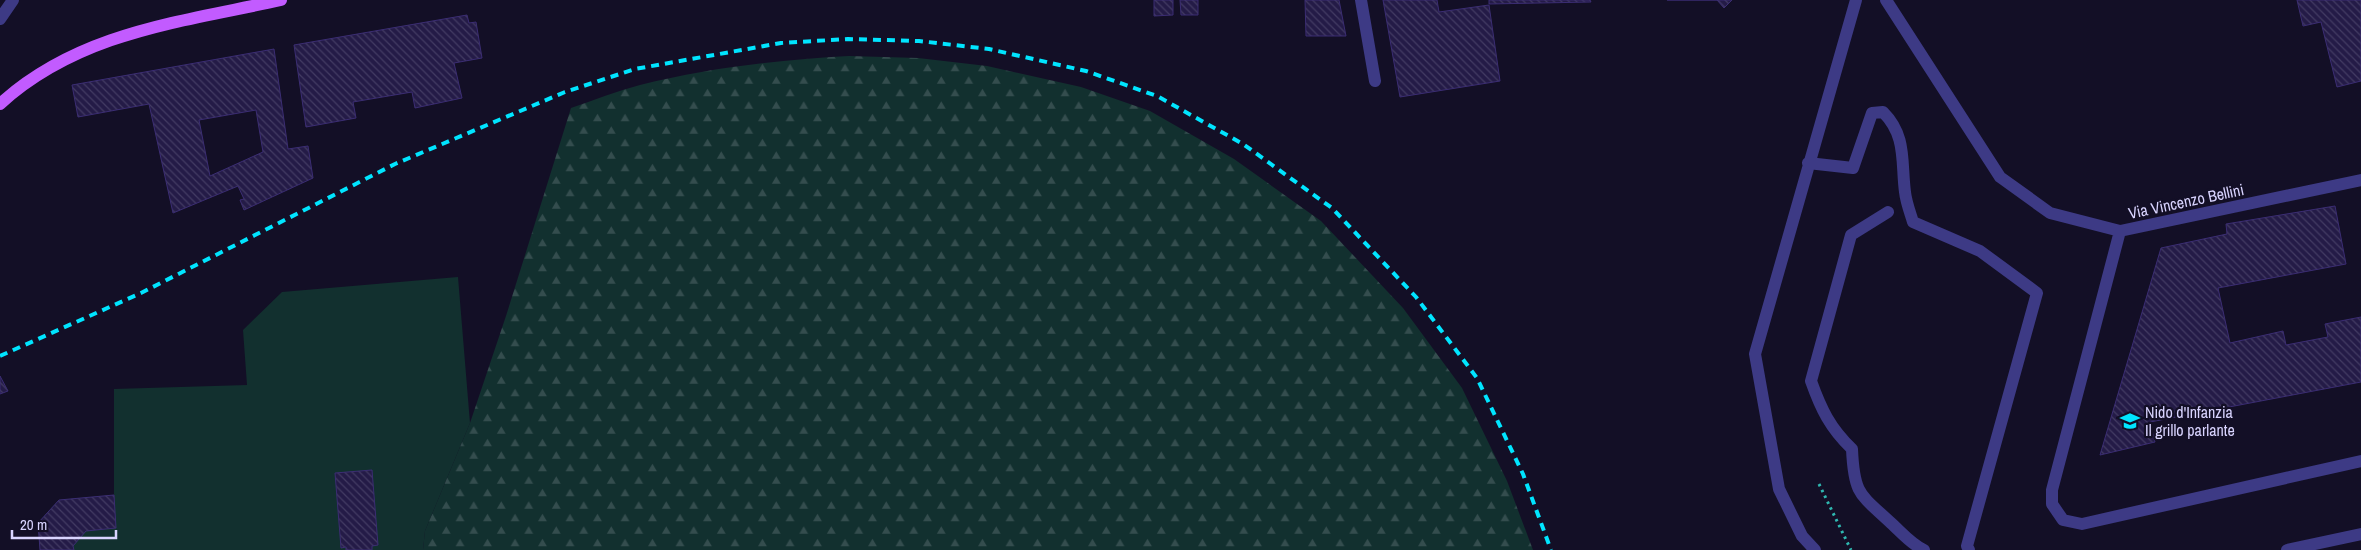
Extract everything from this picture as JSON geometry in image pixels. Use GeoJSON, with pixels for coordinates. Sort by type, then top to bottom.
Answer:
{"type":"FeatureCollection","features":[{"type":"Feature","properties":{"kind":"main road"},"geometry":{"type":"LineString","coordinates":[[0,104],[20,86],[67,57],[127,34],[281,0]]}},
{"type":"Feature","properties":{"kind":"street"},"geometry":{"type":"LineString","coordinates":[[0,19],[13,0]]}},
{"type":"Feature","properties":{"kind":"street"},"geometry":{"type":"LineString","coordinates":[[1361,0],[1375,81]]}},
{"type":"Feature","properties":{"kind":"street"},"geometry":{"type":"LineString","coordinates":[[1815,550],[1802,536],[1779,489],[1755,354],[1856,0]]}},
{"type":"Feature","properties":{"kind":"street","name":"Via Vincenzo Bellini"},"geometry":{"type":"LineString","coordinates":[[1886,0],[2000,177],[2050,213],[2120,231],[2361,180]]}},
{"type":"Feature","properties":{"kind":"street"},"geometry":{"type":"LineString","coordinates":[[1808,163],[1853,168],[1872,113],[1883,112],[1893,122],[1900,140],[1905,192],[1913,222],[1980,251],[2037,292],[1964,549]]}},
{"type":"Feature","properties":{"kind":"street"},"geometry":{"type":"LineString","coordinates":[[1888,212],[1851,235],[1811,381],[1819,404],[1834,431],[1852,449],[1853,473],[1860,494],[1874,510],[1924,550]]}},
{"type":"Feature","properties":{"kind":"street"},"geometry":{"type":"LineString","coordinates":[[2120,231],[2052,490],[2052,504],[2063,520],[2082,524],[2361,460]]}},
{"type":"Feature","properties":{"kind":"street"},"geometry":{"type":"LineString","coordinates":[[2287,550],[2361,534]]}},
{"type":"Feature","properties":{"kind":"street"},"geometry":{"type":"LineString","coordinates":[[1802,536],[1804,550]]}},
{"type":"Feature","properties":{"kind":"path"},"geometry":{"type":"LineString","coordinates":[[1820,484],[1851,550]]}},
{"type":"Feature","properties":{"kind":"green space"},"geometry":{"type":"Polygon","coordinates":[[[849,56],[918,58],[987,66],[1081,87],[1150,111],[1234,159],[1321,221],[1403,308],[1462,388],[1507,481],[1533,550],[423,550],[425,531],[470,423],[506,316],[571,108],[631,87],[717,69],[770,62],[849,56]]]}},
{"type":"Feature","properties":{"kind":"green space"},"geometry":{"type":"Polygon","coordinates":[[[458,277],[470,423],[425,531],[423,550],[40,550],[38,523],[59,500],[114,495],[114,389],[247,385],[243,330],[282,292],[458,277]]]}},
{"type":"Feature","properties":{"kind":"building"},"geometry":{"type":"Polygon","coordinates":[[[1154,0],[1173,0],[1173,15],[1154,16],[1154,0]]]}},
{"type":"Feature","properties":{"kind":"building"},"geometry":{"type":"Polygon","coordinates":[[[1180,0],[1198,0],[1198,15],[1181,15],[1180,0]]]}},
{"type":"Feature","properties":{"kind":"building"},"geometry":{"type":"Polygon","coordinates":[[[1305,0],[1339,0],[1346,36],[1306,36],[1305,0]]]}},
{"type":"Feature","properties":{"kind":"building"},"geometry":{"type":"Polygon","coordinates":[[[1383,0],[1437,0],[1439,12],[1489,5],[1500,81],[1400,97],[1383,0]]]}},
{"type":"Feature","properties":{"kind":"building"},"geometry":{"type":"Polygon","coordinates":[[[1489,0],[1590,0],[1591,2],[1489,4],[1489,0]]]}},
{"type":"Feature","properties":{"kind":"building"},"geometry":{"type":"Polygon","coordinates":[[[1717,0],[1732,0],[1724,8],[1717,0]]]}},
{"type":"Feature","properties":{"kind":"building"},"geometry":{"type":"Polygon","coordinates":[[[2297,0],[2361,0],[2361,81],[2337,87],[2321,22],[2303,26],[2297,0]]]}},
{"type":"Feature","properties":{"kind":"building"},"geometry":{"type":"Polygon","coordinates":[[[467,15],[469,23],[476,22],[482,58],[454,63],[462,98],[415,108],[412,92],[353,102],[356,118],[306,127],[294,45],[467,15]]]}},
{"type":"Feature","properties":{"kind":"building"},"geometry":{"type":"Polygon","coordinates":[[[274,49],[288,149],[308,146],[313,178],[244,210],[240,200],[244,199],[238,186],[173,213],[149,104],[78,117],[72,85],[274,49]],[[256,110],[199,120],[210,176],[263,152],[256,110]]]}},
{"type":"Feature","properties":{"kind":"building"},"geometry":{"type":"Polygon","coordinates":[[[2335,206],[2346,264],[2218,288],[2230,343],[2283,331],[2286,345],[2328,337],[2325,324],[2361,317],[2361,382],[2150,422],[2155,442],[2100,455],[2161,248],[2227,234],[2226,224],[2335,206]]]}},
{"type":"Feature","properties":{"kind":"building"},"geometry":{"type":"Polygon","coordinates":[[[0,376],[8,391],[0,394],[0,376]]]}},
{"type":"Feature","properties":{"kind":"building"},"geometry":{"type":"Polygon","coordinates":[[[372,470],[378,545],[372,546],[372,550],[346,550],[346,547],[341,548],[335,473],[372,470]]]}},
{"type":"Feature","properties":{"kind":"building"},"geometry":{"type":"Polygon","coordinates":[[[114,495],[116,528],[86,531],[73,546],[74,550],[40,550],[38,523],[59,500],[114,495]]]}},
{"type":"Feature","properties":{"kind":"railway"},"geometry":{"type":"LineString","coordinates":[[0,356],[141,293],[395,164],[565,92],[635,69],[781,43],[848,39],[919,41],[989,49],[1086,71],[1157,96],[1243,144],[1332,208],[1416,297],[1477,378],[1523,474],[1551,550]]}},
{"type":"Feature","properties":{"kind":"place","name":"Nido d'Infanzia Il grillo parlante"},"geometry":{"type":"Point","coordinates":[2130,421]}}]}
